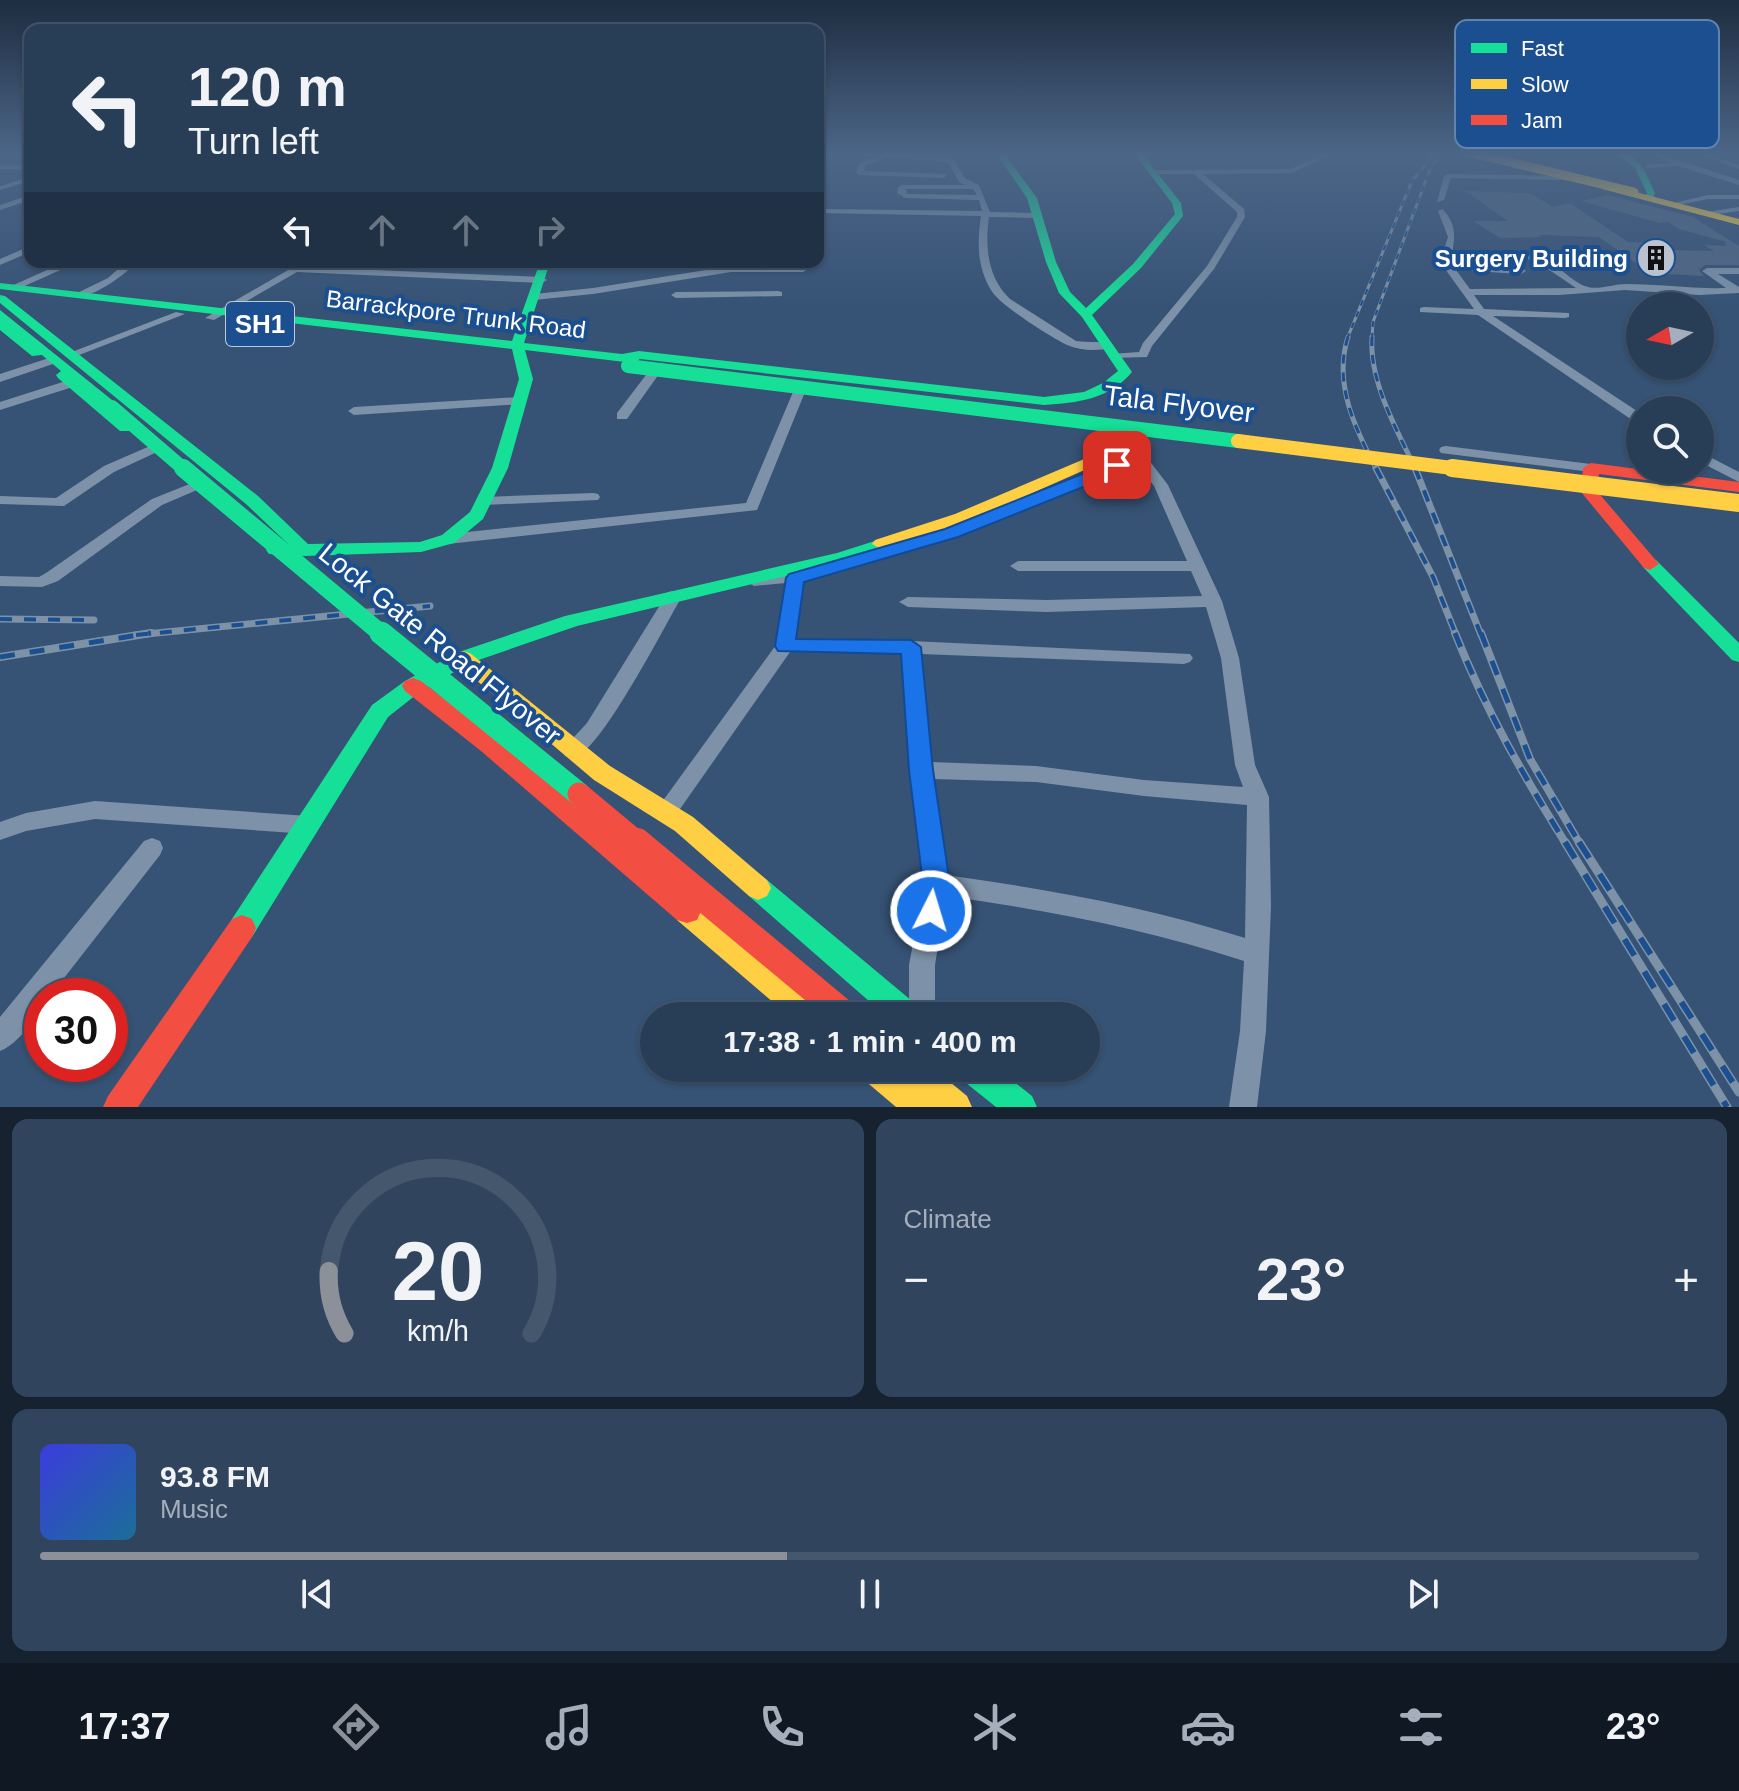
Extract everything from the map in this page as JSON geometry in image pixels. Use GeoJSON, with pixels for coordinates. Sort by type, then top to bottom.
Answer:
{"type":"FeatureCollection","features":[{"type":"Feature","properties":{"kind":"street"},"geometry":{"type":"LineString","coordinates":[[983,204],[985,265],[996,291],[1006,301],[1072,343],[1116,358],[1143,355]]}},
{"type":"Feature","properties":{"kind":"street"},"geometry":{"type":"LineString","coordinates":[[1014,397],[1009,419],[1005,421],[624,371],[623,362],[639,355],[1014,397],[1044,401],[1072,399],[1102,390],[1123,376],[1116,358],[1060,283],[1034,204]]}},
{"type":"Feature","properties":{"kind":"street"},"geometry":{"type":"LineString","coordinates":[[1086,315],[1137,266],[1180,214],[1176,204]]}},
{"type":"Feature","properties":{"kind":"street"},"geometry":{"type":"LineString","coordinates":[[1143,355],[1147,345],[1211,267],[1241,217],[1241,211],[1233,204]]}},
{"type":"Feature","properties":{"kind":"street"},"geometry":{"type":"LineString","coordinates":[[1441,204],[1452,237],[1445,262],[1482,313],[1626,410]]}},
{"type":"Feature","properties":{"kind":"street"},"geometry":{"type":"LineString","coordinates":[[1677,204],[1736,218]]}},
{"type":"Feature","properties":{"kind":"street"},"geometry":{"type":"LineString","coordinates":[[1680,204],[1736,218]]}},
{"type":"Feature","properties":{"kind":"street"},"geometry":{"type":"LineString","coordinates":[[824,212],[1037,215]]}},
{"type":"Feature","properties":{"kind":"street"},"geometry":{"type":"LineString","coordinates":[[0,262],[24,252]]}},
{"type":"Feature","properties":{"kind":"street"},"geometry":{"type":"LineString","coordinates":[[1531,257],[1544,262],[1586,290]]}},
{"type":"Feature","properties":{"kind":"street"},"geometry":{"type":"LineString","coordinates":[[1509,262],[1544,262]]}},
{"type":"Feature","properties":{"kind":"street"},"geometry":{"type":"LineString","coordinates":[[1448,267],[1520,270],[1542,291]]}},
{"type":"Feature","properties":{"kind":"street"},"geometry":{"type":"LineString","coordinates":[[59,268],[4,292],[70,355],[252,500],[305,551]]}},
{"type":"Feature","properties":{"kind":"street"},"geometry":{"type":"LineString","coordinates":[[80,294],[111,280],[125,268]]}},
{"type":"Feature","properties":{"kind":"street"},"geometry":{"type":"LineString","coordinates":[[356,272],[363,268]]}},
{"type":"Feature","properties":{"kind":"street"},"geometry":{"type":"LineString","coordinates":[[216,314],[296,269],[540,279],[713,268]]}},
{"type":"Feature","properties":{"kind":"street"},"geometry":{"type":"LineString","coordinates":[[720,295],[729,268]]}},
{"type":"Feature","properties":{"kind":"street"},"geometry":{"type":"LineString","coordinates":[[766,268],[803,269]]}},
{"type":"Feature","properties":{"kind":"street"},"geometry":{"type":"LineString","coordinates":[[1467,292],[1625,287],[1699,292],[1737,290],[1707,271],[1739,271]]}},
{"type":"Feature","properties":{"kind":"street"},"geometry":{"type":"LineString","coordinates":[[448,539],[477,515],[500,468],[526,379],[518,350],[540,279]]}},
{"type":"Feature","properties":{"kind":"street","name":"Barrackpore Trunk Road"},"geometry":{"type":"LineString","coordinates":[[4,292],[80,294],[216,314],[623,362]]}},
{"type":"Feature","properties":{"kind":"street","name":"Barrackpore Trunk Road"},"geometry":{"type":"LineString","coordinates":[[4,292],[180,314],[216,314]]}},
{"type":"Feature","properties":{"kind":"street"},"geometry":{"type":"LineString","coordinates":[[676,295],[778,294]]}},
{"type":"Feature","properties":{"kind":"street"},"geometry":{"type":"LineString","coordinates":[[1424,310],[1565,315]]}},
{"type":"Feature","properties":{"kind":"street"},"geometry":{"type":"LineString","coordinates":[[70,355],[180,314]]}},
{"type":"Feature","properties":{"kind":"street"},"geometry":{"type":"LineString","coordinates":[[1,323],[269,550],[421,547],[448,539],[752,507],[799,392]]}},
{"type":"Feature","properties":{"kind":"street","name":"Lock Gate Road Flyover"},"geometry":{"type":"LineString","coordinates":[[1,323],[569,785],[829,1002]]}},
{"type":"Feature","properties":{"kind":"street"},"geometry":{"type":"LineString","coordinates":[[1116,358],[1143,355]]}},
{"type":"Feature","properties":{"kind":"street"},"geometry":{"type":"LineString","coordinates":[[0,378],[49,362]]}},
{"type":"Feature","properties":{"kind":"street","name":"Tala Flyover"},"geometry":{"type":"LineString","coordinates":[[623,362],[1739,503]]}},
{"type":"Feature","properties":{"kind":"street","name":"Tala Flyover"},"geometry":{"type":"LineString","coordinates":[[623,362],[1091,410],[1739,497]]}},
{"type":"Feature","properties":{"kind":"street"},"geometry":{"type":"LineString","coordinates":[[622,416],[653,374]]}},
{"type":"Feature","properties":{"kind":"street"},"geometry":{"type":"LineString","coordinates":[[0,406],[72,383]]}},
{"type":"Feature","properties":{"kind":"street"},"geometry":{"type":"LineString","coordinates":[[354,411],[519,401]]}},
{"type":"Feature","properties":{"kind":"street"},"geometry":{"type":"LineString","coordinates":[[789,575],[961,518],[1127,446],[1150,428]]}},
{"type":"Feature","properties":{"kind":"street"},"geometry":{"type":"LineString","coordinates":[[0,500],[59,503],[109,469],[150,450]]}},
{"type":"Feature","properties":{"kind":"street"},"geometry":{"type":"LineString","coordinates":[[1446,450],[1739,487]]}},
{"type":"Feature","properties":{"kind":"street"},"geometry":{"type":"LineString","coordinates":[[119,1107],[308,825],[380,711],[413,686],[463,658],[572,621],[742,581],[789,575],[951,533],[1097,476],[1137,454],[1161,485],[1213,601],[1230,658],[1245,765],[1258,797],[1256,837],[1261,867],[1253,1031],[1243,1107]]}},
{"type":"Feature","properties":{"kind":"street"},"geometry":{"type":"LineString","coordinates":[[1714,464],[1739,478]]}},
{"type":"Feature","properties":{"kind":"street"},"geometry":{"type":"LineString","coordinates":[[1591,468],[1589,492],[1638,551],[1739,655]]}},
{"type":"Feature","properties":{"kind":"street"},"geometry":{"type":"LineString","coordinates":[[0,581],[42,582],[157,502],[192,487]]}},
{"type":"Feature","properties":{"kind":"street"},"geometry":{"type":"LineString","coordinates":[[1589,492],[1739,512]]}},
{"type":"Feature","properties":{"kind":"street"},"geometry":{"type":"LineString","coordinates":[[484,501],[593,497]]}},
{"type":"Feature","properties":{"kind":"street"},"geometry":{"type":"LineString","coordinates":[[1018,566],[1199,566]]}},
{"type":"Feature","properties":{"kind":"street"},"geometry":{"type":"LineString","coordinates":[[665,813],[785,646],[789,575]]}},
{"type":"Feature","properties":{"kind":"street"},"geometry":{"type":"LineString","coordinates":[[572,750],[594,728],[674,596]]}},
{"type":"Feature","properties":{"kind":"street"},"geometry":{"type":"LineString","coordinates":[[908,602],[1047,606],[1213,601]]}},
{"type":"Feature","properties":{"kind":"street"},"geometry":{"type":"LineString","coordinates":[[785,646],[911,647],[1184,658]]}},
{"type":"Feature","properties":{"kind":"street"},"geometry":{"type":"LineString","coordinates":[[911,647],[921,770],[936,884],[922,965],[922,1002]]}},
{"type":"Feature","properties":{"kind":"street"},"geometry":{"type":"LineString","coordinates":[[463,658],[602,773],[684,824],[892,1002]]}},
{"type":"Feature","properties":{"kind":"street"},"geometry":{"type":"LineString","coordinates":[[413,686],[489,745],[794,1002]]}},
{"type":"Feature","properties":{"kind":"street"},"geometry":{"type":"LineString","coordinates":[[921,770],[1036,774],[1144,788],[1258,797]]}},
{"type":"Feature","properties":{"kind":"street"},"geometry":{"type":"LineString","coordinates":[[0,831],[26,822],[95,810],[308,825]]}},
{"type":"Feature","properties":{"kind":"street"},"geometry":{"type":"LineString","coordinates":[[0,1038],[152,848]]}},
{"type":"Feature","properties":{"kind":"street"},"geometry":{"type":"LineString","coordinates":[[936,884],[1028,897],[1179,928],[1256,953]]}},
{"type":"Feature","properties":{"kind":"street"},"geometry":{"type":"LineString","coordinates":[[891,1082],[921,1107]]}},
{"type":"Feature","properties":{"kind":"street"},"geometry":{"type":"LineString","coordinates":[[926,1082],[956,1107]]}},
{"type":"Feature","properties":{"kind":"street"},"geometry":{"type":"LineString","coordinates":[[990,1082],[1021,1107]]}},
{"type":"Feature","properties":{"kind":"building"},"geometry":{"type":"Polygon","coordinates":[[[1483,204],[1548,204],[1553,207],[1571,204],[1628,242],[1659,243],[1670,250],[1714,251],[1704,245],[1725,246],[1726,242],[1679,229],[1668,222],[1660,223],[1591,204],[1641,204],[1693,217],[1739,246],[1739,265],[1705,265],[1699,270],[1704,276],[1666,274],[1651,264],[1636,263],[1599,237],[1537,235],[1542,237],[1500,238],[1473,221],[1508,221],[1483,204]]]}},
{"type":"Feature","properties":{"kind":"railway"},"geometry":{"type":"LineString","coordinates":[[1347,339],[1403,204]]}},
{"type":"Feature","properties":{"kind":"railway"},"geometry":{"type":"LineString","coordinates":[[1372,339],[1373,322],[1417,204]]}},
{"type":"Feature","properties":{"kind":"railway"},"geometry":{"type":"LineString","coordinates":[[1348,337],[1344,354],[1345,388],[1354,422],[1376,468]]}},
{"type":"Feature","properties":{"kind":"railway"},"geometry":{"type":"LineString","coordinates":[[1372,339],[1372,354],[1380,388],[1416,470]]}},
{"type":"Feature","properties":{"kind":"railway"},"geometry":{"type":"LineString","coordinates":[[1376,468],[1433,577],[1456,635]]}},
{"type":"Feature","properties":{"kind":"railway"},"geometry":{"type":"LineString","coordinates":[[1415,468],[1481,635]]}},
{"type":"Feature","properties":{"kind":"railway"},"geometry":{"type":"LineString","coordinates":[[142,634],[430,606]]}},
{"type":"Feature","properties":{"kind":"railway"},"geometry":{"type":"LineString","coordinates":[[0,619],[94,620]]}},
{"type":"Feature","properties":{"kind":"railway"},"geometry":{"type":"LineString","coordinates":[[142,634],[151,633]]}},
{"type":"Feature","properties":{"kind":"railway"},"geometry":{"type":"LineString","coordinates":[[1455,633],[1506,741],[1566,844]]}},
{"type":"Feature","properties":{"kind":"railway"},"geometry":{"type":"LineString","coordinates":[[1481,633],[1530,759],[1580,844]]}},
{"type":"Feature","properties":{"kind":"railway"},"geometry":{"type":"LineString","coordinates":[[0,657],[142,634]]}},
{"type":"Feature","properties":{"kind":"railway"},"geometry":{"type":"LineString","coordinates":[[136,635],[142,634]]}},
{"type":"Feature","properties":{"kind":"railway"},"geometry":{"type":"LineString","coordinates":[[1565,842],[1727,1107]]}},
{"type":"Feature","properties":{"kind":"railway"},"geometry":{"type":"LineString","coordinates":[[1579,842],[1739,1092]]}},
{"type":"Feature","properties":{"kind":"traffic: fast"},"geometry":{"type":"LineString","coordinates":[[620,358],[639,355],[1044,401],[1098,391],[1125,372],[1086,315],[1065,293],[1051,262],[1034,204]]}},
{"type":"Feature","properties":{"kind":"traffic: fast"},"geometry":{"type":"LineString","coordinates":[[1086,315],[1137,266],[1180,214],[1176,204]]}},
{"type":"Feature","properties":{"kind":"traffic: fast"},"geometry":{"type":"LineString","coordinates":[[275,550],[421,547],[448,539],[477,515],[500,468],[526,379],[517,345],[543,268]]}},
{"type":"Feature","properties":{"kind":"traffic: fast"},"geometry":{"type":"LineString","coordinates":[[0,286],[633,359]]}},
{"type":"Feature","properties":{"kind":"traffic: fast"},"geometry":{"type":"LineString","coordinates":[[1,298],[252,500],[305,551]]}},
{"type":"Feature","properties":{"kind":"traffic: fast"},"geometry":{"type":"LineString","coordinates":[[0,314],[112,407]]}},
{"type":"Feature","properties":{"kind":"traffic: fast"},"geometry":{"type":"LineString","coordinates":[[0,324],[37,353]]}},
{"type":"Feature","properties":{"kind":"traffic: fast"},"geometry":{"type":"LineString","coordinates":[[628,366],[1238,441]]}},
{"type":"Feature","properties":{"kind":"traffic: fast"},"geometry":{"type":"LineString","coordinates":[[63,375],[125,428]]}},
{"type":"Feature","properties":{"kind":"traffic: fast"},"geometry":{"type":"LineString","coordinates":[[112,407],[301,568],[579,794]]}},
{"type":"Feature","properties":{"kind":"traffic: fast"},"geometry":{"type":"LineString","coordinates":[[242,928],[380,711],[413,686],[463,658],[572,621],[842,557],[881,544]]}},
{"type":"Feature","properties":{"kind":"traffic: fast"},"geometry":{"type":"LineString","coordinates":[[1650,564],[1739,655]]}},
{"type":"Feature","properties":{"kind":"traffic: fast"},"geometry":{"type":"LineString","coordinates":[[758,888],[892,1002]]}},
{"type":"Feature","properties":{"kind":"traffic: fast"},"geometry":{"type":"LineString","coordinates":[[990,1082],[1021,1107]]}},
{"type":"Feature","properties":{"kind":"traffic: slow"},"geometry":{"type":"LineString","coordinates":[[1669,204],[1739,222]]}},
{"type":"Feature","properties":{"kind":"traffic: slow"},"geometry":{"type":"LineString","coordinates":[[881,544],[961,518],[1127,446],[1150,428]]}},
{"type":"Feature","properties":{"kind":"traffic: slow"},"geometry":{"type":"LineString","coordinates":[[1238,441],[1739,503]]}},
{"type":"Feature","properties":{"kind":"traffic: slow"},"geometry":{"type":"LineString","coordinates":[[463,658],[602,773],[684,824],[758,888]]}},
{"type":"Feature","properties":{"kind":"traffic: slow"},"geometry":{"type":"LineString","coordinates":[[687,911],[794,1002]]}},
{"type":"Feature","properties":{"kind":"traffic: slow"},"geometry":{"type":"LineString","coordinates":[[891,1082],[921,1107]]}},
{"type":"Feature","properties":{"kind":"traffic: slow"},"geometry":{"type":"LineString","coordinates":[[926,1082],[956,1107]]}},
{"type":"Feature","properties":{"kind":"traffic: jam"},"geometry":{"type":"LineString","coordinates":[[1650,564],[1589,492],[1591,468],[1739,487]]}},
{"type":"Feature","properties":{"kind":"traffic: jam"},"geometry":{"type":"LineString","coordinates":[[413,686],[489,745],[687,911]]}},
{"type":"Feature","properties":{"kind":"traffic: jam"},"geometry":{"type":"LineString","coordinates":[[579,794],[829,1002]]}},
{"type":"Feature","properties":{"kind":"traffic: jam"},"geometry":{"type":"LineString","coordinates":[[119,1107],[242,928]]}},
{"type":"Feature","properties":{"kind":"place","name":"Surgery Building"},"geometry":{"type":"Point","coordinates":[1656,258]}},
{"type":"Feature","properties":{"kind":"route"},"geometry":{"type":"LineString","coordinates":[[931,911],[936,884],[921,770],[911,647],[785,646],[795,578],[951,533],[1097,476],[1117,465]]}}]}
